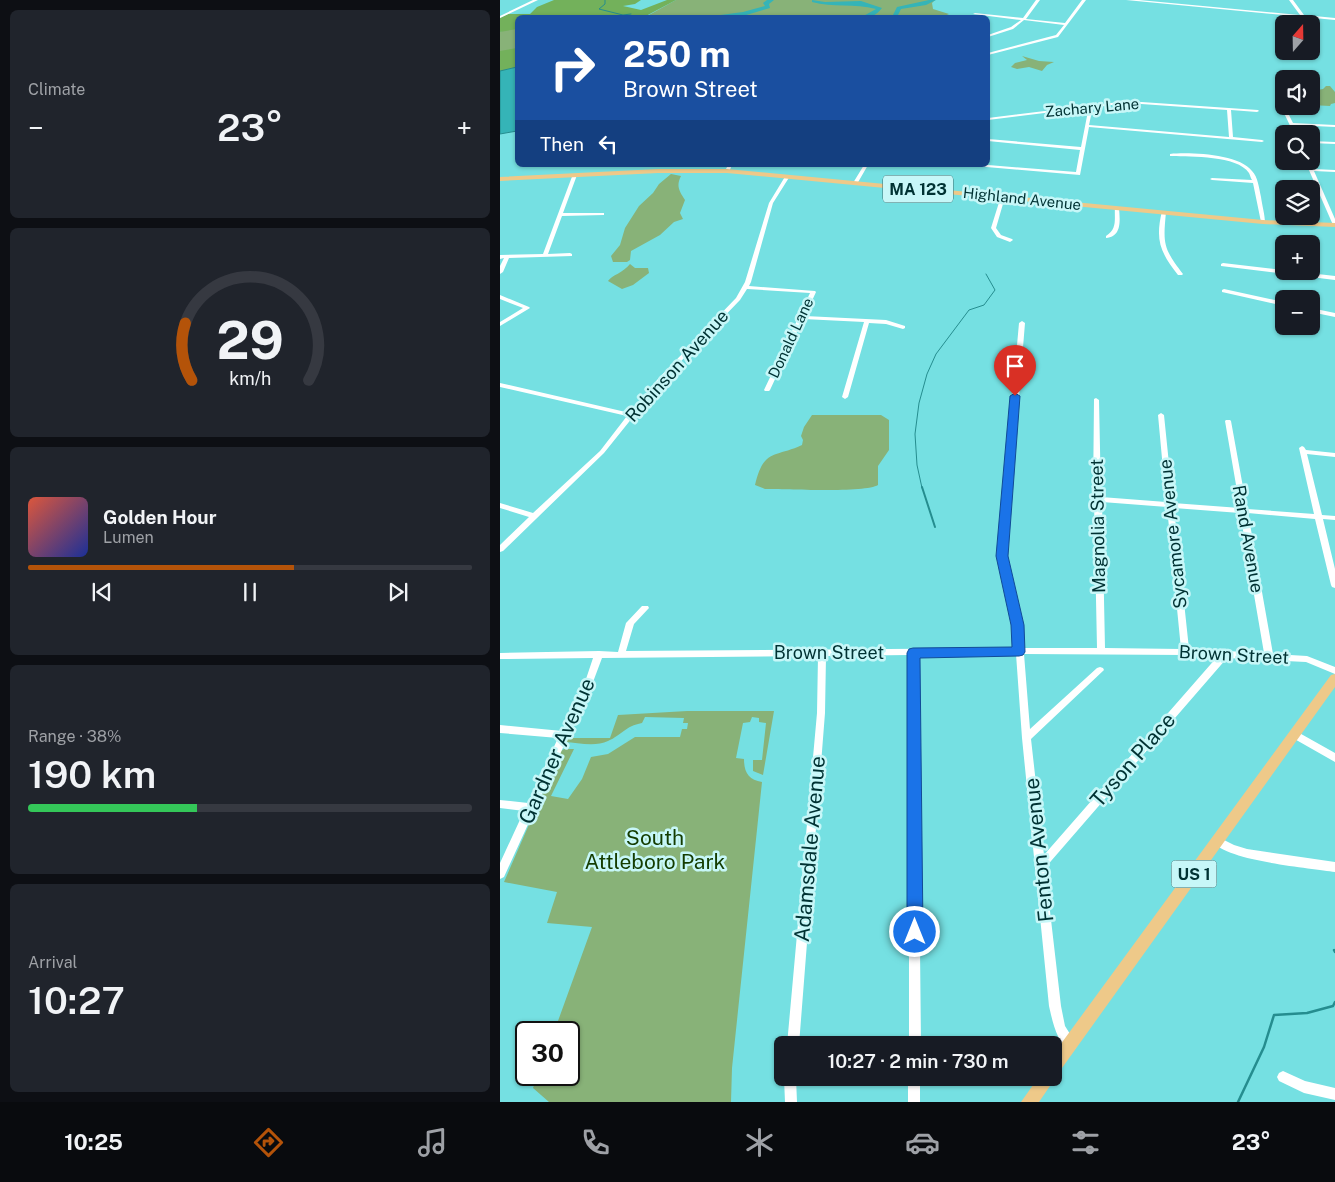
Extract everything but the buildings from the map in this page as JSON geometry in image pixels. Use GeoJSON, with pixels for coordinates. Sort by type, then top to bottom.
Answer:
{"type":"FeatureCollection","features":[{"type":"Feature","properties":{"kind":"main road","name":"Highland Avenue"},"geometry":{"type":"LineString","coordinates":[[500,179],[728,168],[788,176],[1263,222],[1335,225]]}},
{"type":"Feature","properties":{"kind":"main road","name":"US 1"},"geometry":{"type":"LineString","coordinates":[[1062,1056],[1335,678]]}},
{"type":"Feature","properties":{"kind":"main road"},"geometry":{"type":"LineString","coordinates":[[1029,1102],[1041,1086]]}},
{"type":"Feature","properties":{"kind":"street"},"geometry":{"type":"LineString","coordinates":[[500,17],[536,0]]}},
{"type":"Feature","properties":{"kind":"street"},"geometry":{"type":"LineString","coordinates":[[990,35],[1013,29],[1025,18],[1038,0]]}},
{"type":"Feature","properties":{"kind":"street"},"geometry":{"type":"LineString","coordinates":[[990,54],[1053,38],[1060,34],[1084,0]]}},
{"type":"Feature","properties":{"kind":"street"},"geometry":{"type":"LineString","coordinates":[[1128,0],[1167,2],[1293,15]]}},
{"type":"Feature","properties":{"kind":"street"},"geometry":{"type":"LineString","coordinates":[[1291,0],[1302,15]]}},
{"type":"Feature","properties":{"kind":"street"},"geometry":{"type":"LineString","coordinates":[[975,14],[988,15]]}},
{"type":"Feature","properties":{"kind":"street"},"geometry":{"type":"LineString","coordinates":[[990,15],[1067,24]]}},
{"type":"Feature","properties":{"kind":"street"},"geometry":{"type":"LineString","coordinates":[[1320,18],[1335,19]]}},
{"type":"Feature","properties":{"kind":"street","name":"Zachary Lane"},"geometry":{"type":"LineString","coordinates":[[990,119],[1130,102],[1257,111]]}},
{"type":"Feature","properties":{"kind":"street"},"geometry":{"type":"LineString","coordinates":[[990,166],[1078,174],[1090,111],[1086,107]]}},
{"type":"Feature","properties":{"kind":"street"},"geometry":{"type":"LineString","coordinates":[[1229,109],[1231,138]]}},
{"type":"Feature","properties":{"kind":"street"},"geometry":{"type":"LineString","coordinates":[[1287,115],[1291,124],[1335,126]]}},
{"type":"Feature","properties":{"kind":"street"},"geometry":{"type":"LineString","coordinates":[[1087,126],[1262,141]]}},
{"type":"Feature","properties":{"kind":"street"},"geometry":{"type":"LineString","coordinates":[[990,140],[1083,149]]}},
{"type":"Feature","properties":{"kind":"street"},"geometry":{"type":"LineString","coordinates":[[1320,142],[1335,143]]}},
{"type":"Feature","properties":{"kind":"street"},"geometry":{"type":"LineString","coordinates":[[1172,155],[1234,162],[1251,172],[1263,222]]}},
{"type":"Feature","properties":{"kind":"street"},"geometry":{"type":"LineString","coordinates":[[856,182],[865,167]]}},
{"type":"Feature","properties":{"kind":"street"},"geometry":{"type":"LineString","coordinates":[[1335,171],[1311,170],[1335,225]]}},
{"type":"Feature","properties":{"kind":"street"},"geometry":{"type":"LineString","coordinates":[[545,255],[575,175]]}},
{"type":"Feature","properties":{"kind":"street","name":"Robinson Avenue"},"geometry":{"type":"LineString","coordinates":[[500,548],[602,452],[659,381],[734,304],[746,287],[770,207],[788,176]]}},
{"type":"Feature","properties":{"kind":"street"},"geometry":{"type":"LineString","coordinates":[[1212,179],[1254,182]]}},
{"type":"Feature","properties":{"kind":"street"},"geometry":{"type":"LineString","coordinates":[[1003,197],[993,228],[999,236],[1010,240]]}},
{"type":"Feature","properties":{"kind":"street"},"geometry":{"type":"LineString","coordinates":[[1108,237],[1114,234],[1117,227],[1117,208]]}},
{"type":"Feature","properties":{"kind":"street"},"geometry":{"type":"LineString","coordinates":[[1164,212],[1161,245],[1167,258],[1180,274]]}},
{"type":"Feature","properties":{"kind":"street"},"geometry":{"type":"LineString","coordinates":[[560,215],[602,214]]}},
{"type":"Feature","properties":{"kind":"street"},"geometry":{"type":"LineString","coordinates":[[500,257],[570,254]]}},
{"type":"Feature","properties":{"kind":"street"},"geometry":{"type":"LineString","coordinates":[[500,272],[507,257]]}},
{"type":"Feature","properties":{"kind":"street"},"geometry":{"type":"LineString","coordinates":[[1223,265],[1335,278]]}},
{"type":"Feature","properties":{"kind":"street","name":"Donald Lane"},"geometry":{"type":"LineString","coordinates":[[746,287],[813,292],[767,390]]}},
{"type":"Feature","properties":{"kind":"street"},"geometry":{"type":"LineString","coordinates":[[1224,291],[1275,302]]}},
{"type":"Feature","properties":{"kind":"street"},"geometry":{"type":"LineString","coordinates":[[500,297],[527,308],[500,324]]}},
{"type":"Feature","properties":{"kind":"street"},"geometry":{"type":"LineString","coordinates":[[1320,312],[1335,315]]}},
{"type":"Feature","properties":{"kind":"street"},"geometry":{"type":"LineString","coordinates":[[801,317],[886,322],[904,327]]}},
{"type":"Feature","properties":{"kind":"street"},"geometry":{"type":"LineString","coordinates":[[845,397],[867,321]]}},
{"type":"Feature","properties":{"kind":"street","name":"Fenton Avenue"},"geometry":{"type":"LineString","coordinates":[[1022,323],[1002,556],[1018,625],[1026,738],[1055,1006],[1060,1028],[1071,1044]]}},
{"type":"Feature","properties":{"kind":"street"},"geometry":{"type":"LineString","coordinates":[[500,385],[631,415]]}},
{"type":"Feature","properties":{"kind":"street","name":"Magnolia Street"},"geometry":{"type":"LineString","coordinates":[[1096,400],[1101,652]]}},
{"type":"Feature","properties":{"kind":"street","name":"Sycamore Avenue"},"geometry":{"type":"LineString","coordinates":[[1161,415],[1185,652]]}},
{"type":"Feature","properties":{"kind":"street","name":"Rand Avenue"},"geometry":{"type":"LineString","coordinates":[[1228,421],[1269,657]]}},
{"type":"Feature","properties":{"kind":"street"},"geometry":{"type":"LineString","coordinates":[[1335,456],[1302,450],[1335,585]]}},
{"type":"Feature","properties":{"kind":"street"},"geometry":{"type":"LineString","coordinates":[[1097,499],[1335,518]]}},
{"type":"Feature","properties":{"kind":"street"},"geometry":{"type":"LineString","coordinates":[[500,505],[533,516]]}},
{"type":"Feature","properties":{"kind":"street"},"geometry":{"type":"LineString","coordinates":[[621,654],[630,623],[645,608]]}},
{"type":"Feature","properties":{"kind":"street","name":"Brown Street"},"geometry":{"type":"LineString","coordinates":[[500,656],[1185,652],[1307,659],[1335,671]]}},
{"type":"Feature","properties":{"kind":"street"},"geometry":{"type":"LineString","coordinates":[[913,653],[915,1036]]}},
{"type":"Feature","properties":{"kind":"street","name":"Gardner Avenue"},"geometry":{"type":"LineString","coordinates":[[500,874],[589,682],[599,654]]}},
{"type":"Feature","properties":{"kind":"street","name":"Adamsdale Avenue"},"geometry":{"type":"LineString","coordinates":[[794,1036],[821,713],[822,654]]}},
{"type":"Feature","properties":{"kind":"street","name":"Tyson Place"},"geometry":{"type":"LineString","coordinates":[[1041,865],[1225,654]]}},
{"type":"Feature","properties":{"kind":"street"},"geometry":{"type":"LineString","coordinates":[[1026,738],[1100,670]]}},
{"type":"Feature","properties":{"kind":"street"},"geometry":{"type":"LineString","coordinates":[[500,729],[564,736]]}},
{"type":"Feature","properties":{"kind":"street"},"geometry":{"type":"LineString","coordinates":[[1294,734],[1335,758]]}},
{"type":"Feature","properties":{"kind":"street"},"geometry":{"type":"LineString","coordinates":[[500,804],[531,808]]}},
{"type":"Feature","properties":{"kind":"street"},"geometry":{"type":"LineString","coordinates":[[1218,840],[1239,853],[1335,867]]}},
{"type":"Feature","properties":{"kind":"street"},"geometry":{"type":"LineString","coordinates":[[1283,1077],[1304,1087],[1335,1094]]}},
{"type":"Feature","properties":{"kind":"street"},"geometry":{"type":"LineString","coordinates":[[790,1086],[791,1102]]}},
{"type":"Feature","properties":{"kind":"street"},"geometry":{"type":"LineString","coordinates":[[914,1086],[914,1102]]}},
{"type":"Feature","properties":{"kind":"green space"},"geometry":{"type":"Polygon","coordinates":[[[554,0],[641,0],[635,4],[623,6],[641,10],[667,0],[676,0],[648,15],[515,15],[515,29],[500,32],[500,18],[508,14],[530,14],[537,7],[554,0]]]}},
{"type":"Feature","properties":{"kind":"green space"},"geometry":{"type":"Polygon","coordinates":[[[676,0],[935,0],[932,3],[933,9],[949,14],[946,15],[649,15],[676,0]]]}},
{"type":"Feature","properties":{"kind":"green space"},"geometry":{"type":"Polygon","coordinates":[[[515,25],[515,50],[500,54],[500,32],[515,25]]]}},
{"type":"Feature","properties":{"kind":"green space"},"geometry":{"type":"Polygon","coordinates":[[[515,48],[515,68],[500,72],[500,51],[515,48]]]}},
{"type":"Feature","properties":{"kind":"green space"},"geometry":{"type":"Polygon","coordinates":[[[1022,56],[1039,61],[1054,62],[1047,65],[1042,71],[1029,67],[1017,69],[1011,67],[1015,63],[1027,60],[1022,56]]]}},
{"type":"Feature","properties":{"kind":"green space"},"geometry":{"type":"Polygon","coordinates":[[[1326,86],[1330,86],[1335,92],[1335,103],[1330,106],[1320,105],[1320,90],[1326,86]]]}},
{"type":"Feature","properties":{"kind":"green space"},"geometry":{"type":"Polygon","coordinates":[[[671,174],[681,176],[678,186],[685,200],[680,213],[683,219],[674,222],[660,235],[631,251],[630,260],[627,262],[613,262],[611,256],[620,245],[625,228],[639,206],[671,174]]]}},
{"type":"Feature","properties":{"kind":"green space"},"geometry":{"type":"Polygon","coordinates":[[[630,264],[635,268],[648,268],[649,273],[633,285],[622,289],[608,281],[624,270],[630,264]]]}},
{"type":"Feature","properties":{"kind":"green space"},"geometry":{"type":"Polygon","coordinates":[[[812,415],[881,415],[889,420],[889,450],[878,466],[878,485],[858,489],[824,490],[765,489],[755,485],[758,473],[766,460],[771,456],[802,445],[803,440],[801,436],[804,427],[812,415]]]}},
{"type":"Feature","properties":{"kind":"green space","name":"South Attleboro Park"},"geometry":{"type":"Polygon","coordinates":[[[687,711],[774,711],[763,775],[753,771],[753,760],[762,760],[766,723],[759,722],[759,718],[752,717],[750,722],[743,723],[736,758],[744,759],[748,775],[754,780],[762,782],[732,1068],[731,1102],[549,1102],[533,1088],[534,1086],[580,1086],[580,1021],[558,1021],[592,927],[547,923],[557,892],[504,882],[561,751],[564,749],[574,749],[551,796],[568,799],[582,779],[591,757],[608,754],[635,737],[680,737],[682,729],[687,729],[688,723],[683,723],[684,718],[645,717],[642,723],[627,728],[613,739],[603,743],[565,742],[566,738],[610,738],[618,715],[687,711]]]}},
{"type":"Feature","properties":{"kind":"water"},"geometry":{"type":"Polygon","coordinates":[[[515,67],[515,131],[500,134],[500,71],[515,67]]]}},
{"type":"Feature","properties":{"kind":"waterway"},"geometry":{"type":"LineString","coordinates":[[605,0],[605,4],[599,9],[623,15],[631,14]]}},
{"type":"Feature","properties":{"kind":"waterway"},"geometry":{"type":"LineString","coordinates":[[732,15],[768,7],[766,3],[771,0]]}},
{"type":"Feature","properties":{"kind":"waterway"},"geometry":{"type":"LineString","coordinates":[[815,0],[825,4],[861,3],[879,8],[876,12],[869,15]]}},
{"type":"Feature","properties":{"kind":"waterway"},"geometry":{"type":"LineString","coordinates":[[896,15],[899,8],[924,4],[933,0]]}},
{"type":"Feature","properties":{"kind":"waterway"},"geometry":{"type":"LineString","coordinates":[[922,488],[917,465],[915,434],[919,403],[927,374],[936,354],[969,310],[984,305],[995,290],[986,274]]}},
{"type":"Feature","properties":{"kind":"waterway"},"geometry":{"type":"LineString","coordinates":[[922,487],[935,527]]}},
{"type":"Feature","properties":{"kind":"waterway"},"geometry":{"type":"LineString","coordinates":[[1238,1102],[1264,1047],[1274,1015],[1307,1013],[1333,1006],[1335,1002]]}},
{"type":"Feature","properties":{"kind":"route"},"geometry":{"type":"LineString","coordinates":[[915,932],[913,653],[1019,652],[1018,625],[1002,556],[1015,396]]}}]}
